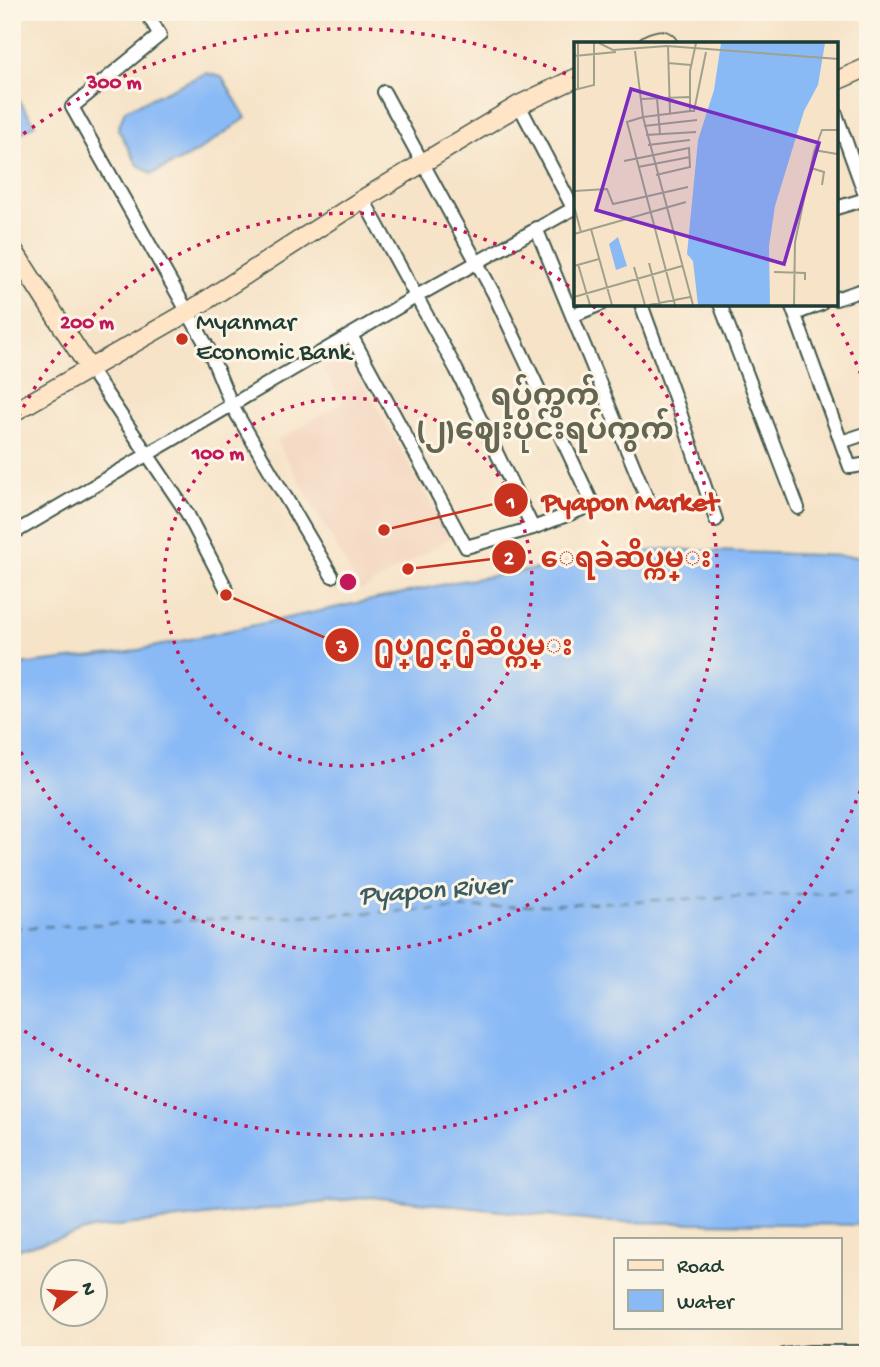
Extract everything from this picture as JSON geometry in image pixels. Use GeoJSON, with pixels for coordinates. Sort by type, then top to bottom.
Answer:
{"type":"FeatureCollection","features":[{"type":"Feature","properties":{"kind":"main road"},"geometry":{"type":"LineString","coordinates":[[838,80],[868,67]]}},
{"type":"Feature","properties":{"kind":"main road"},"geometry":{"type":"LineString","coordinates":[[12,413],[188,312],[363,199],[519,105],[574,79]]}},
{"type":"Feature","properties":{"kind":"main road"},"geometry":{"type":"LineString","coordinates":[[12,248],[89,368]]}},
{"type":"Feature","properties":{"kind":"street"},"geometry":{"type":"LineString","coordinates":[[146,12],[160,34],[72,107],[208,348],[232,406],[332,576]]}},
{"type":"Feature","properties":{"kind":"street"},"geometry":{"type":"LineString","coordinates":[[351,335],[466,547],[533,528],[593,505],[494,294],[384,92]]}},
{"type":"Feature","properties":{"kind":"street"},"geometry":{"type":"LineString","coordinates":[[12,534],[417,296],[574,208],[519,105]]}},
{"type":"Feature","properties":{"kind":"street"},"geometry":{"type":"LineString","coordinates":[[838,120],[867,201],[838,208]]}},
{"type":"Feature","properties":{"kind":"street"},"geometry":{"type":"LineString","coordinates":[[363,199],[456,369],[533,528]]}},
{"type":"Feature","properties":{"kind":"street"},"geometry":{"type":"LineString","coordinates":[[536,228],[648,501]]}},
{"type":"Feature","properties":{"kind":"street"},"geometry":{"type":"LineString","coordinates":[[838,298],[868,288]]}},
{"type":"Feature","properties":{"kind":"street"},"geometry":{"type":"LineString","coordinates":[[572,316],[596,306]]}},
{"type":"Feature","properties":{"kind":"street"},"geometry":{"type":"LineString","coordinates":[[642,306],[716,520]]}},
{"type":"Feature","properties":{"kind":"street"},"geometry":{"type":"LineString","coordinates":[[721,306],[799,508]]}},
{"type":"Feature","properties":{"kind":"street"},"geometry":{"type":"LineString","coordinates":[[793,309],[850,467],[868,464]]}},
{"type":"Feature","properties":{"kind":"street"},"geometry":{"type":"LineString","coordinates":[[89,368],[187,513],[226,588]]}},
{"type":"Feature","properties":{"kind":"street"},"geometry":{"type":"LineString","coordinates":[[841,442],[868,433]]}},
{"type":"Feature","properties":{"kind":"street"},"geometry":{"type":"LineString","coordinates":[[784,1355],[868,1352]]}},
{"type":"Feature","properties":{"kind":"shaded area"},"geometry":{"type":"Polygon","coordinates":[[[347,353],[450,538],[361,591],[277,441],[344,401],[320,366],[347,353]]]}},
{"type":"Feature","properties":{"kind":"water"},"geometry":{"type":"Polygon","coordinates":[[[206,73],[222,77],[246,118],[194,154],[152,174],[137,164],[118,129],[125,110],[206,73]]]}},
{"type":"Feature","properties":{"kind":"water"},"geometry":{"type":"Polygon","coordinates":[[[12,90],[35,124],[12,139],[12,90]]]}},
{"type":"Feature","properties":{"kind":"water","name":"Pyapon River"},"geometry":{"type":"Polygon","coordinates":[[[664,549],[868,557],[868,1225],[603,1222],[371,1197],[91,1229],[12,1251],[12,666],[129,652],[455,582],[664,549]]]}},
{"type":"Feature","properties":{"kind":"ferry route"},"geometry":{"type":"LineString","coordinates":[[12,928],[868,891]]}},
{"type":"Feature","properties":{"kind":"place","name":"Myanmar Economic Bank"},"geometry":{"type":"Point","coordinates":[182,339]}},
{"type":"Feature","properties":{"kind":"place","name":"Pyapon Market"},"geometry":{"type":"Point","coordinates":[384,530]}},
{"type":"Feature","properties":{"kind":"place","name":"ေရခဲဆိပ္ကမ္း"},"geometry":{"type":"Point","coordinates":[408,569]}},
{"type":"Feature","properties":{"kind":"place","name":"႐ုပ္႐ွင္႐ုံဆိပ္ကမ္း"},"geometry":{"type":"Point","coordinates":[226,595]}},
{"type":"Feature","properties":{"kind":"district","name":"ရပ်ကွက် (၂)ဈေးပိုင်းရပ်ကွက်"},"geometry":{"type":"Point","coordinates":[545,416]}}]}
